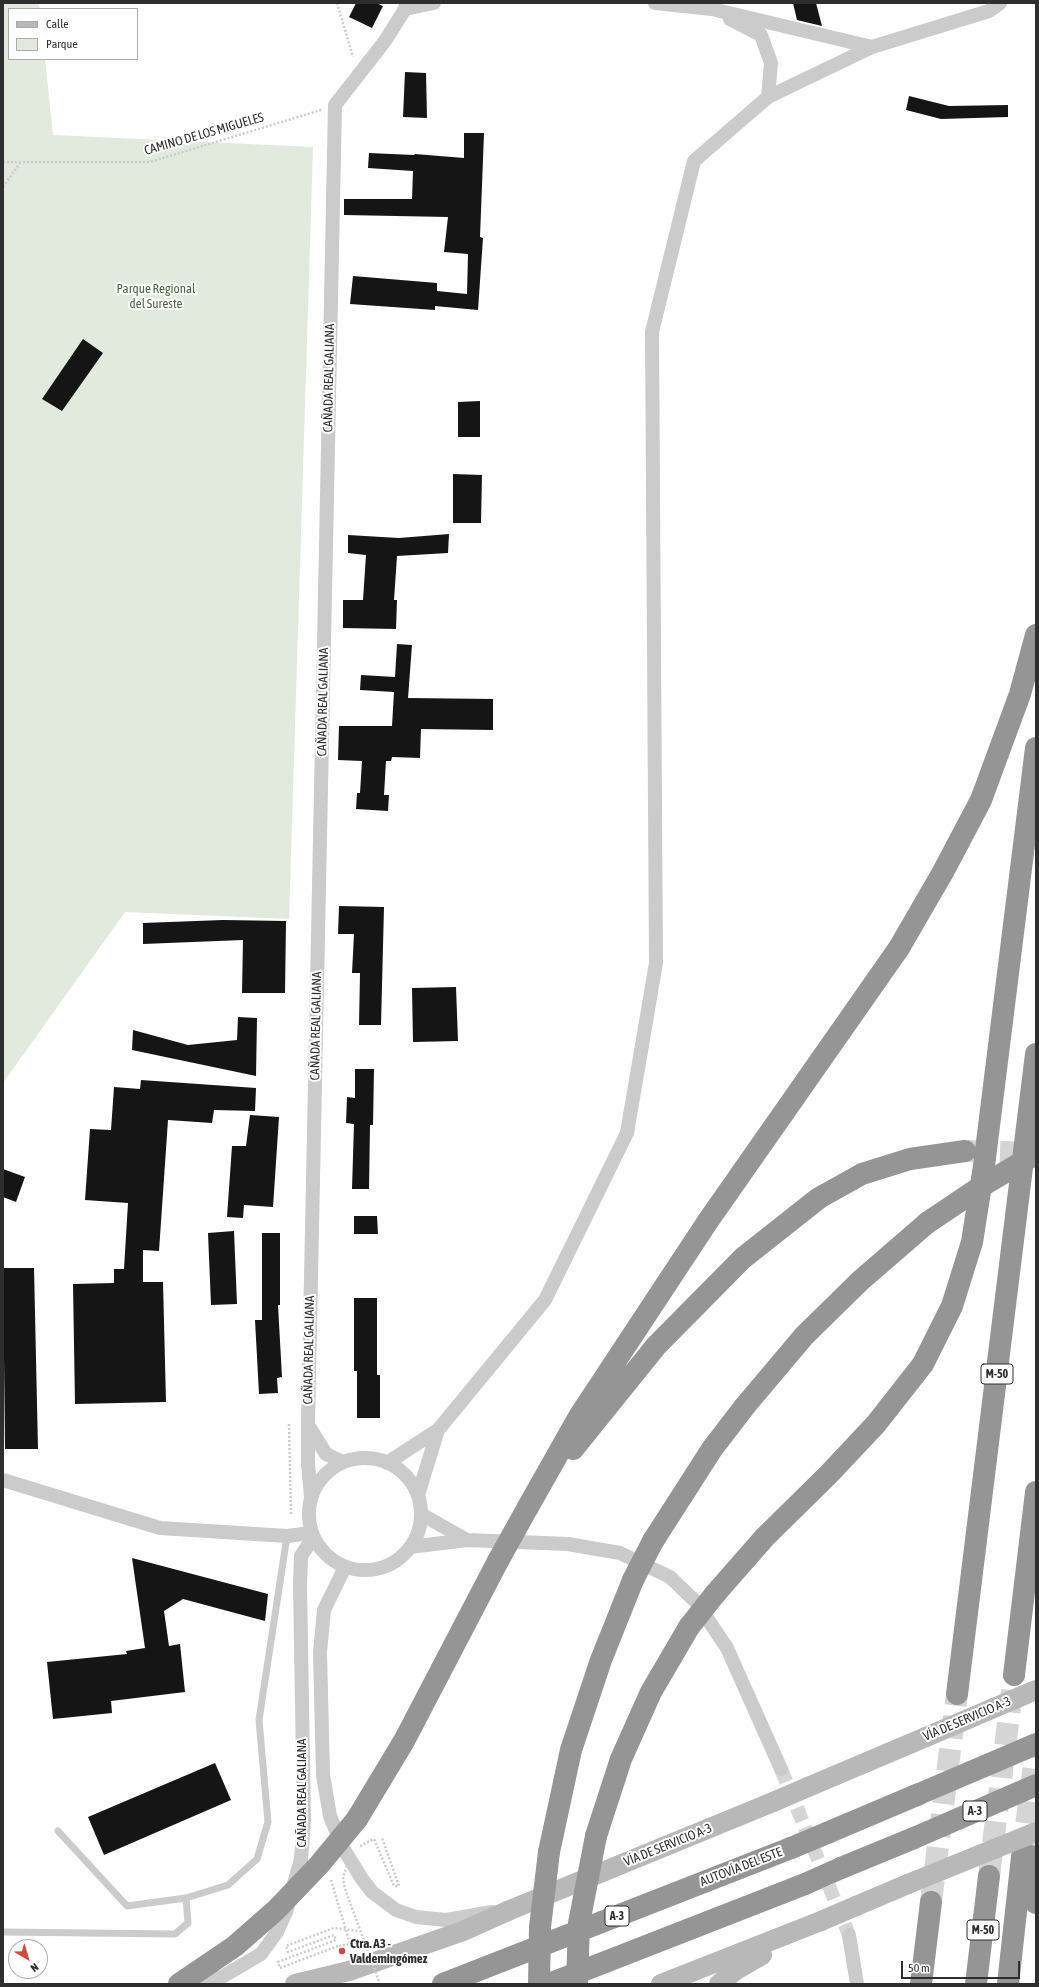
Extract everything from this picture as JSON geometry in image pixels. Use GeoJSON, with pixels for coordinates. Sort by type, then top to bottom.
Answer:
{"type":"FeatureCollection","features":[{"type":"Feature","properties":{"kind":"highway"},"geometry":{"type":"LineString","coordinates":[[179,1984],[235,1946],[276,1910],[319,1865],[357,1819],[404,1741],[498,1561],[580,1415],[708,1221],[899,948],[935,886],[981,800],[1020,694],[1036,635]]}},
{"type":"Feature","properties":{"kind":"highway"},"geometry":{"type":"LineString","coordinates":[[577,1984],[579,1923],[596,1836],[621,1759],[651,1692],[689,1627],[715,1594],[765,1537],[829,1474],[876,1424],[923,1364],[952,1306],[972,1242],[984,1166],[1036,748]]}},
{"type":"Feature","properties":{"kind":"highway","name":"M-50"},"geometry":{"type":"LineString","coordinates":[[957,1694],[1036,1054]]}},
{"type":"Feature","properties":{"kind":"highway"},"geometry":{"type":"LineString","coordinates":[[528,1507],[656,1346],[743,1258],[819,1198],[862,1174],[910,1159],[965,1151]]}},
{"type":"Feature","properties":{"kind":"highway"},"geometry":{"type":"LineString","coordinates":[[538,1984],[540,1927],[548,1852],[571,1750],[601,1660],[633,1580],[653,1541],[712,1449],[745,1406],[804,1336],[860,1281],[927,1223],[985,1184],[1036,1154]]}},
{"type":"Feature","properties":{"kind":"highway"},"geometry":{"type":"LineString","coordinates":[[1014,1675],[1036,1492]]}},
{"type":"Feature","properties":{"kind":"highway","name":"AUTOVÍA DEL ESTE"},"geometry":{"type":"LineString","coordinates":[[443,1984],[791,1848],[1036,1744]]}},
{"type":"Feature","properties":{"kind":"highway","name":"A-3"},"geometry":{"type":"LineString","coordinates":[[549,1984],[805,1884],[1036,1785]]}},
{"type":"Feature","properties":{"kind":"highway"},"geometry":{"type":"LineString","coordinates":[[1008,1984],[1027,1856],[1036,1903]]}},
{"type":"Feature","properties":{"kind":"highway","name":"M-50"},"geometry":{"type":"LineString","coordinates":[[976,1984],[989,1876]]}},
{"type":"Feature","properties":{"kind":"highway"},"geometry":{"type":"LineString","coordinates":[[921,1984],[932,1902]]}},
{"type":"Feature","properties":{"kind":"main road","name":"VÍA DE SERVICIO A-3"},"geometry":{"type":"LineString","coordinates":[[295,1984],[325,1978],[391,1958],[463,1931],[510,1910],[773,1802],[1036,1690]]}},
{"type":"Feature","properties":{"kind":"main road"},"geometry":{"type":"LineString","coordinates":[[661,1984],[821,1921],[1036,1832]]}},
{"type":"Feature","properties":{"kind":"main road"},"geometry":{"type":"LineString","coordinates":[[719,1984],[736,1970],[821,1921]]}},
{"type":"Feature","properties":{"kind":"street"},"geometry":{"type":"LineString","coordinates":[[335,105],[385,41],[406,6],[434,3]]}},
{"type":"Feature","properties":{"kind":"street"},"geometry":{"type":"LineString","coordinates":[[655,3],[712,9],[872,47]]}},
{"type":"Feature","properties":{"kind":"street"},"geometry":{"type":"LineString","coordinates":[[387,1463],[438,1430],[545,1300],[627,1133],[656,962],[652,332],[694,161],[768,97],[872,47],[989,11],[1000,3]]}},
{"type":"Feature","properties":{"kind":"street"},"geometry":{"type":"LineString","coordinates":[[712,9],[761,35],[771,64],[768,97]]}},
{"type":"Feature","properties":{"kind":"street","name":"CAÑADA REAL GALIANA"},"geometry":{"type":"LineString","coordinates":[[311,1496],[308,1464],[308,1424],[335,105]]}},
{"type":"Feature","properties":{"kind":"street"},"geometry":{"type":"LineString","coordinates":[[308,1424],[326,1454],[343,1462]]}},
{"type":"Feature","properties":{"kind":"street"},"geometry":{"type":"LineString","coordinates":[[418,1495],[438,1430]]}},
{"type":"Feature","properties":{"kind":"street"},"geometry":{"type":"LineString","coordinates":[[358,1458],[373,1459],[387,1463],[406,1476],[418,1495],[421,1514],[418,1531],[410,1547],[400,1558],[388,1566],[374,1570],[360,1571],[345,1567],[332,1560],[321,1550],[312,1535],[308,1510],[311,1496],[319,1482],[330,1470],[343,1462],[358,1458]]}},
{"type":"Feature","properties":{"kind":"street"},"geometry":{"type":"LineString","coordinates":[[3,1480],[160,1528],[286,1536],[312,1535]]}},
{"type":"Feature","properties":{"kind":"street"},"geometry":{"type":"LineString","coordinates":[[421,1514],[467,1540]]}},
{"type":"Feature","properties":{"kind":"street","name":"CAÑADA REAL GALIANA"},"geometry":{"type":"LineString","coordinates":[[179,1984],[222,1977],[261,1954],[277,1932],[286,1912],[301,1858],[304,1820],[300,1585],[301,1556],[312,1535]]}},
{"type":"Feature","properties":{"kind":"street"},"geometry":{"type":"LineString","coordinates":[[410,1547],[467,1540],[568,1544],[620,1553],[670,1577],[696,1602],[728,1648],[780,1769]]}},
{"type":"Feature","properties":{"kind":"street","name":"CAÑADA REAL GALIANA"},"geometry":{"type":"LineString","coordinates":[[345,1567],[324,1610],[320,1652],[323,1775],[330,1816],[343,1848],[372,1892],[396,1910],[416,1917],[446,1920],[510,1910]]}},
{"type":"Feature","properties":{"kind":"street"},"geometry":{"type":"LineString","coordinates":[[849,1935],[857,1984]]}},
{"type":"Feature","properties":{"kind":"lane"},"geometry":{"type":"LineString","coordinates":[[58,1831],[127,1906],[186,1898],[228,1885],[258,1859],[268,1822],[259,1720],[286,1536]]}},
{"type":"Feature","properties":{"kind":"lane"},"geometry":{"type":"LineString","coordinates":[[3,1932],[175,1934],[188,1923],[186,1898]]}},
{"type":"Feature","properties":{"kind":"path"},"geometry":{"type":"LineString","coordinates":[[336,3],[359,74]]}},
{"type":"Feature","properties":{"kind":"path","name":"CAMINO DE LOS MIGUELES"},"geometry":{"type":"LineString","coordinates":[[3,162],[150,162],[335,105]]}},
{"type":"Feature","properties":{"kind":"path"},"geometry":{"type":"LineString","coordinates":[[3,187],[20,162]]}},
{"type":"Feature","properties":{"kind":"path"},"geometry":{"type":"LineString","coordinates":[[289,1424],[291,1514]]}},
{"type":"Feature","properties":{"kind":"path"},"geometry":{"type":"LineString","coordinates":[[357,1849],[374,1839],[394,1886],[399,1886],[382,1838]]}},
{"type":"Feature","properties":{"kind":"path"},"geometry":{"type":"LineString","coordinates":[[350,1858],[345,1871],[344,1883],[380,1984]]}},
{"type":"Feature","properties":{"kind":"path"},"geometry":{"type":"LineString","coordinates":[[330,1876],[350,1944],[338,1946],[280,1968],[278,1962],[336,1940],[334,1935],[288,1952],[286,1946],[334,1928],[360,1931]]}},
{"type":"Feature","properties":{"kind":"green space","name":"Parque Regional del Sureste"},"geometry":{"type":"Polygon","coordinates":[[[3,3],[39,3],[40,8],[8,8],[8,60],[45,60],[53,135],[313,147],[289,919],[125,912],[3,1083],[3,3]]]}},
{"type":"Feature","properties":{"kind":"building"},"geometry":{"type":"Polygon","coordinates":[[[356,3],[376,3],[383,6],[372,28],[349,17],[356,3]]]}},
{"type":"Feature","properties":{"kind":"building"},"geometry":{"type":"Polygon","coordinates":[[[793,3],[816,3],[822,26],[797,20],[793,3]]]}},
{"type":"Feature","properties":{"kind":"building"},"geometry":{"type":"Polygon","coordinates":[[[405,72],[426,73],[427,118],[403,117],[405,72]]]}},
{"type":"Feature","properties":{"kind":"building"},"geometry":{"type":"Polygon","coordinates":[[[909,96],[949,106],[1008,105],[1008,117],[941,119],[906,110],[909,96]]]}},
{"type":"Feature","properties":{"kind":"building"},"geometry":{"type":"Polygon","coordinates":[[[464,133],[484,133],[480,237],[483,238],[478,310],[435,306],[435,310],[350,304],[353,276],[437,283],[437,291],[467,294],[468,254],[444,252],[448,217],[344,215],[344,199],[412,199],[413,171],[368,168],[369,153],[415,154],[464,158],[464,133]]]}},
{"type":"Feature","properties":{"kind":"building"},"geometry":{"type":"Polygon","coordinates":[[[83,339],[103,353],[62,411],[42,399],[83,339]]]}},
{"type":"Feature","properties":{"kind":"building"},"geometry":{"type":"Polygon","coordinates":[[[480,401],[480,437],[458,437],[458,402],[480,401]]]}},
{"type":"Feature","properties":{"kind":"building"},"geometry":{"type":"Polygon","coordinates":[[[453,474],[482,475],[481,523],[453,523],[453,474]]]}},
{"type":"Feature","properties":{"kind":"building"},"geometry":{"type":"Polygon","coordinates":[[[449,534],[448,553],[397,556],[394,600],[397,600],[396,629],[343,628],[343,600],[363,600],[366,555],[348,553],[348,535],[399,538],[449,534]]]}},
{"type":"Feature","properties":{"kind":"building"},"geometry":{"type":"Polygon","coordinates":[[[397,644],[412,645],[408,698],[493,699],[493,730],[421,729],[420,758],[392,757],[391,761],[386,761],[384,795],[389,795],[388,811],[356,809],[357,793],[360,793],[362,761],[338,760],[339,726],[392,726],[394,692],[360,690],[361,675],[395,677],[397,644]]]}},
{"type":"Feature","properties":{"kind":"building"},"geometry":{"type":"Polygon","coordinates":[[[339,906],[384,907],[381,1025],[359,1025],[360,973],[352,973],[354,934],[338,934],[339,906]]]}},
{"type":"Feature","properties":{"kind":"building"},"geometry":{"type":"Polygon","coordinates":[[[223,920],[286,921],[285,993],[242,993],[243,940],[143,944],[143,923],[223,920]]]}},
{"type":"Feature","properties":{"kind":"building"},"geometry":{"type":"Polygon","coordinates":[[[456,987],[458,1041],[413,1042],[412,988],[456,987]]]}},
{"type":"Feature","properties":{"kind":"building"},"geometry":{"type":"Polygon","coordinates":[[[238,1017],[257,1018],[256,1076],[132,1050],[133,1030],[188,1045],[237,1040],[238,1017]]]}},
{"type":"Feature","properties":{"kind":"building"},"geometry":{"type":"Polygon","coordinates":[[[355,1069],[374,1069],[373,1125],[370,1125],[369,1189],[352,1189],[354,1124],[346,1123],[347,1097],[355,1098],[355,1069]]]}},
{"type":"Feature","properties":{"kind":"building"},"geometry":{"type":"Polygon","coordinates":[[[141,1080],[256,1088],[255,1111],[214,1110],[212,1123],[168,1120],[159,1251],[143,1250],[143,1282],[163,1282],[166,1402],[75,1404],[73,1284],[114,1283],[114,1269],[124,1269],[128,1203],[85,1200],[90,1129],[111,1130],[114,1087],[140,1089],[141,1080]]]}},
{"type":"Feature","properties":{"kind":"building"},"geometry":{"type":"Polygon","coordinates":[[[250,1115],[279,1117],[273,1207],[244,1205],[243,1218],[227,1217],[232,1146],[246,1146],[250,1115]]]}},
{"type":"Feature","properties":{"kind":"building"},"geometry":{"type":"Polygon","coordinates":[[[3,1169],[25,1177],[16,1202],[3,1197],[3,1169]]]}},
{"type":"Feature","properties":{"kind":"building"},"geometry":{"type":"Polygon","coordinates":[[[354,1216],[377,1216],[378,1234],[354,1234],[354,1216]]]}},
{"type":"Feature","properties":{"kind":"building"},"geometry":{"type":"Polygon","coordinates":[[[234,1231],[237,1304],[211,1305],[208,1233],[234,1231]]]}},
{"type":"Feature","properties":{"kind":"building"},"geometry":{"type":"Polygon","coordinates":[[[262,1233],[280,1233],[280,1305],[278,1305],[282,1377],[277,1378],[278,1393],[259,1394],[255,1320],[262,1320],[262,1233]]]}},
{"type":"Feature","properties":{"kind":"building"},"geometry":{"type":"Polygon","coordinates":[[[3,1268],[34,1268],[38,1449],[5,1449],[3,1268]]]}},
{"type":"Feature","properties":{"kind":"building"},"geometry":{"type":"Polygon","coordinates":[[[354,1298],[377,1298],[377,1375],[380,1375],[380,1418],[357,1418],[357,1371],[354,1371],[354,1298]]]}},
{"type":"Feature","properties":{"kind":"building"},"geometry":{"type":"Polygon","coordinates":[[[132,1558],[268,1594],[265,1621],[183,1599],[164,1611],[169,1646],[180,1644],[185,1692],[111,1701],[112,1713],[53,1719],[47,1662],[127,1654],[126,1651],[145,1648],[132,1558]]]}},
{"type":"Feature","properties":{"kind":"building"},"geometry":{"type":"Polygon","coordinates":[[[215,1763],[231,1800],[104,1855],[88,1817],[215,1763]]]}},
{"type":"Feature","properties":{"kind":"tunnel"},"geometry":{"type":"LineString","coordinates":[[967,1151],[1036,1153]]}},
{"type":"Feature","properties":{"kind":"tunnel"},"geometry":{"type":"LineString","coordinates":[[989,1876],[1014,1675]]}},
{"type":"Feature","properties":{"kind":"tunnel"},"geometry":{"type":"LineString","coordinates":[[931,1902],[957,1694]]}},
{"type":"Feature","properties":{"kind":"tunnel"},"geometry":{"type":"LineString","coordinates":[[1022,1856],[1036,1750]]}},
{"type":"Feature","properties":{"kind":"tunnel"},"geometry":{"type":"LineString","coordinates":[[781,1769],[849,1935]]}},
{"type":"Feature","properties":{"kind":"place","name":"Ctra. A3 - Valdemingómez"},"geometry":{"type":"Point","coordinates":[342,1951]}}]}
